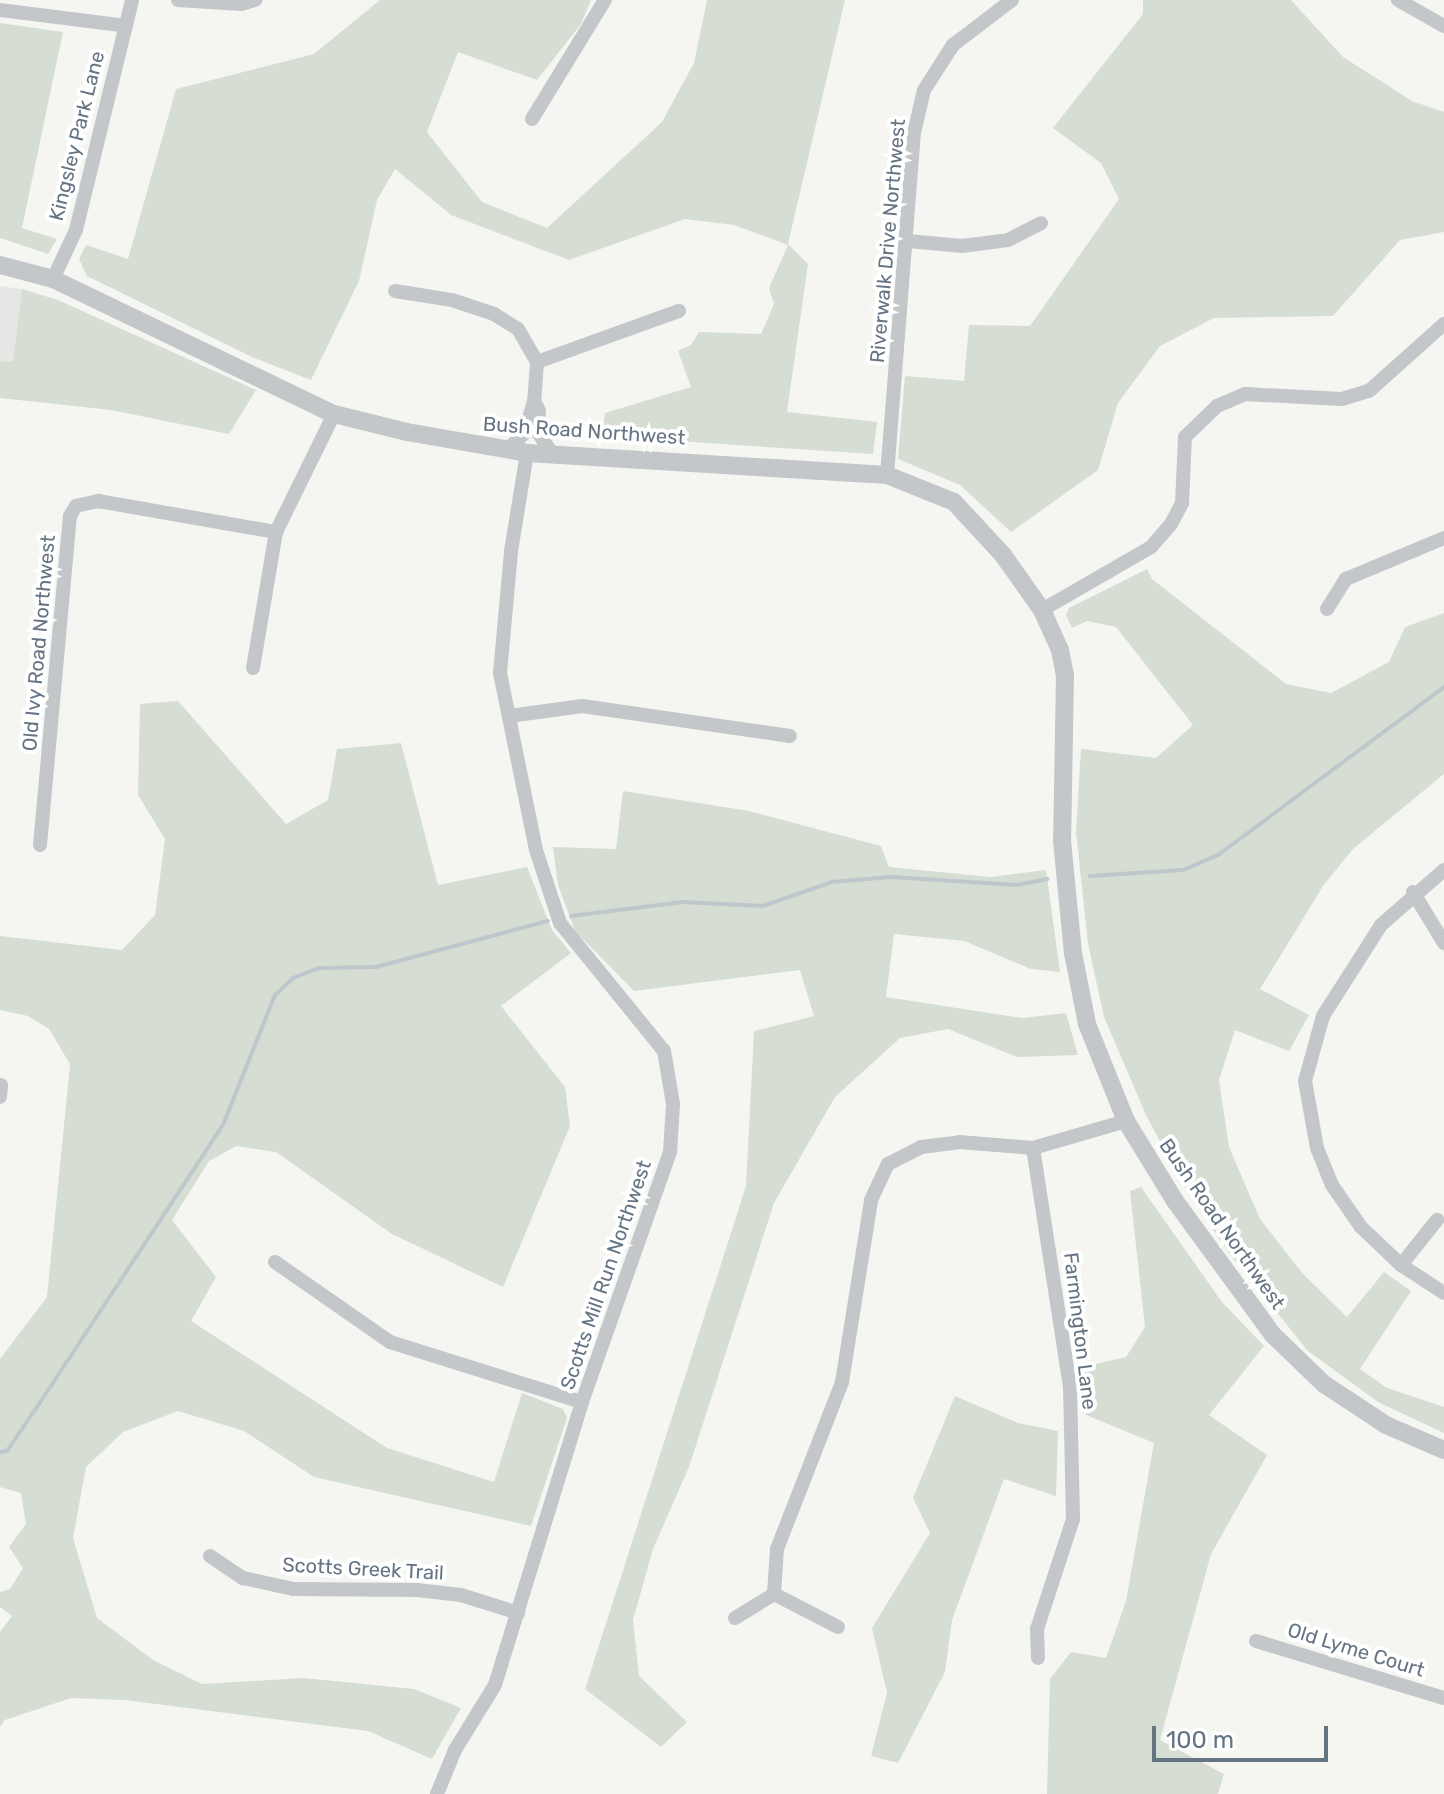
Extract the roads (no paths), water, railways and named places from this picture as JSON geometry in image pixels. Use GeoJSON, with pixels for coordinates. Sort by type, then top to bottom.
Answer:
{"type":"FeatureCollection","features":[{"type":"Feature","properties":{"kind":"street","name":"Kingsley Park Lane"},"geometry":{"type":"LineString","coordinates":[[53,279],[76,230],[132,0]]}},
{"type":"Feature","properties":{"kind":"street"},"geometry":{"type":"LineString","coordinates":[[178,0],[241,4],[255,0]]}},
{"type":"Feature","properties":{"kind":"street"},"geometry":{"type":"LineString","coordinates":[[532,119],[605,0]]}},
{"type":"Feature","properties":{"kind":"street","name":"Riverwalk Drive Northwest"},"geometry":{"type":"LineString","coordinates":[[887,475],[908,241],[914,133],[924,90],[953,45],[1012,0]]}},
{"type":"Feature","properties":{"kind":"street"},"geometry":{"type":"LineString","coordinates":[[1398,0],[1444,26]]}},
{"type":"Feature","properties":{"kind":"street"},"geometry":{"type":"LineString","coordinates":[[0,10],[126,26]]}},
{"type":"Feature","properties":{"kind":"street"},"geometry":{"type":"LineString","coordinates":[[908,241],[962,246],[1008,240],[1041,223]]}},
{"type":"Feature","properties":{"kind":"street","name":"Bush Road Northwest"},"geometry":{"type":"LineString","coordinates":[[0,265],[53,279],[334,414],[527,453],[887,475],[954,502],[1003,555],[1042,610],[1065,675],[1062,841],[1073,953],[1087,1024],[1126,1121],[1175,1201],[1273,1335],[1336,1392],[1386,1425],[1444,1450]]}},
{"type":"Feature","properties":{"kind":"street"},"geometry":{"type":"LineString","coordinates":[[395,291],[494,314],[518,329],[537,362],[534,401],[525,433],[507,450]]}},
{"type":"Feature","properties":{"kind":"street"},"geometry":{"type":"LineString","coordinates":[[537,362],[679,311]]}},
{"type":"Feature","properties":{"kind":"street"},"geometry":{"type":"LineString","coordinates":[[1042,610],[1151,547],[1171,524],[1182,503],[1185,437],[1217,406],[1245,394],[1342,399],[1369,391],[1444,324]]}},
{"type":"Feature","properties":{"kind":"street"},"geometry":{"type":"LineString","coordinates":[[534,401],[539,411],[537,431],[552,453]]}},
{"type":"Feature","properties":{"kind":"street"},"geometry":{"type":"LineString","coordinates":[[253,668],[276,532],[334,414]]}},
{"type":"Feature","properties":{"kind":"street","name":"Scotts Mill Run Northwest"},"geometry":{"type":"LineString","coordinates":[[437,1794],[455,1750],[495,1685],[582,1402],[670,1152],[673,1104],[664,1051],[560,923],[549,901],[500,673],[527,453]]}},
{"type":"Feature","properties":{"kind":"street","name":"Old Ivy Road Northwest"},"geometry":{"type":"LineString","coordinates":[[40,845],[70,516],[76,506],[98,501],[276,532]]}},
{"type":"Feature","properties":{"kind":"street"},"geometry":{"type":"LineString","coordinates":[[1327,609],[1346,579],[1444,538]]}},
{"type":"Feature","properties":{"kind":"street"},"geometry":{"type":"LineString","coordinates":[[509,716],[582,706],[790,736]]}},
{"type":"Feature","properties":{"kind":"street"},"geometry":{"type":"LineString","coordinates":[[1444,870],[1413,892],[1381,925],[1323,1016],[1305,1081],[1317,1148],[1332,1185],[1361,1227],[1401,1265],[1444,1293]]}},
{"type":"Feature","properties":{"kind":"street"},"geometry":{"type":"LineString","coordinates":[[1413,892],[1444,943]]}},
{"type":"Feature","properties":{"kind":"street"},"geometry":{"type":"LineString","coordinates":[[0,1097],[1,1085]]}},
{"type":"Feature","properties":{"kind":"street"},"geometry":{"type":"LineString","coordinates":[[774,1594],[777,1549],[842,1382],[871,1200],[888,1164],[921,1147],[959,1142],[1033,1148],[1126,1121]]}},
{"type":"Feature","properties":{"kind":"street","name":"Farmington Lane"},"geometry":{"type":"LineString","coordinates":[[1033,1148],[1070,1387],[1073,1505],[1037,1629],[1038,1658]]}},
{"type":"Feature","properties":{"kind":"street"},"geometry":{"type":"LineString","coordinates":[[1401,1265],[1437,1220]]}},
{"type":"Feature","properties":{"kind":"street"},"geometry":{"type":"LineString","coordinates":[[275,1262],[390,1342],[582,1402]]}},
{"type":"Feature","properties":{"kind":"street","name":"Scotts Greek Trail"},"geometry":{"type":"LineString","coordinates":[[210,1556],[243,1578],[293,1589],[417,1590],[461,1595],[518,1613]]}},
{"type":"Feature","properties":{"kind":"street"},"geometry":{"type":"LineString","coordinates":[[735,1618],[774,1594]]}},
{"type":"Feature","properties":{"kind":"street"},"geometry":{"type":"LineString","coordinates":[[774,1594],[838,1627]]}},
{"type":"Feature","properties":{"kind":"street","name":"Old Lyme Court"},"geometry":{"type":"LineString","coordinates":[[1256,1641],[1444,1698]]}},
{"type":"Feature","properties":{"kind":"waterway"},"geometry":{"type":"LineString","coordinates":[[1090,876],[1183,870],[1218,855],[1444,687]]}},
{"type":"Feature","properties":{"kind":"waterway"},"geometry":{"type":"LineString","coordinates":[[571,916],[683,902],[763,906],[832,882],[891,877],[1017,885],[1047,879]]}},
{"type":"Feature","properties":{"kind":"waterway"},"geometry":{"type":"LineString","coordinates":[[0,1452],[7,1451],[223,1125],[275,995],[293,978],[319,968],[376,967],[548,921]]}}]}
